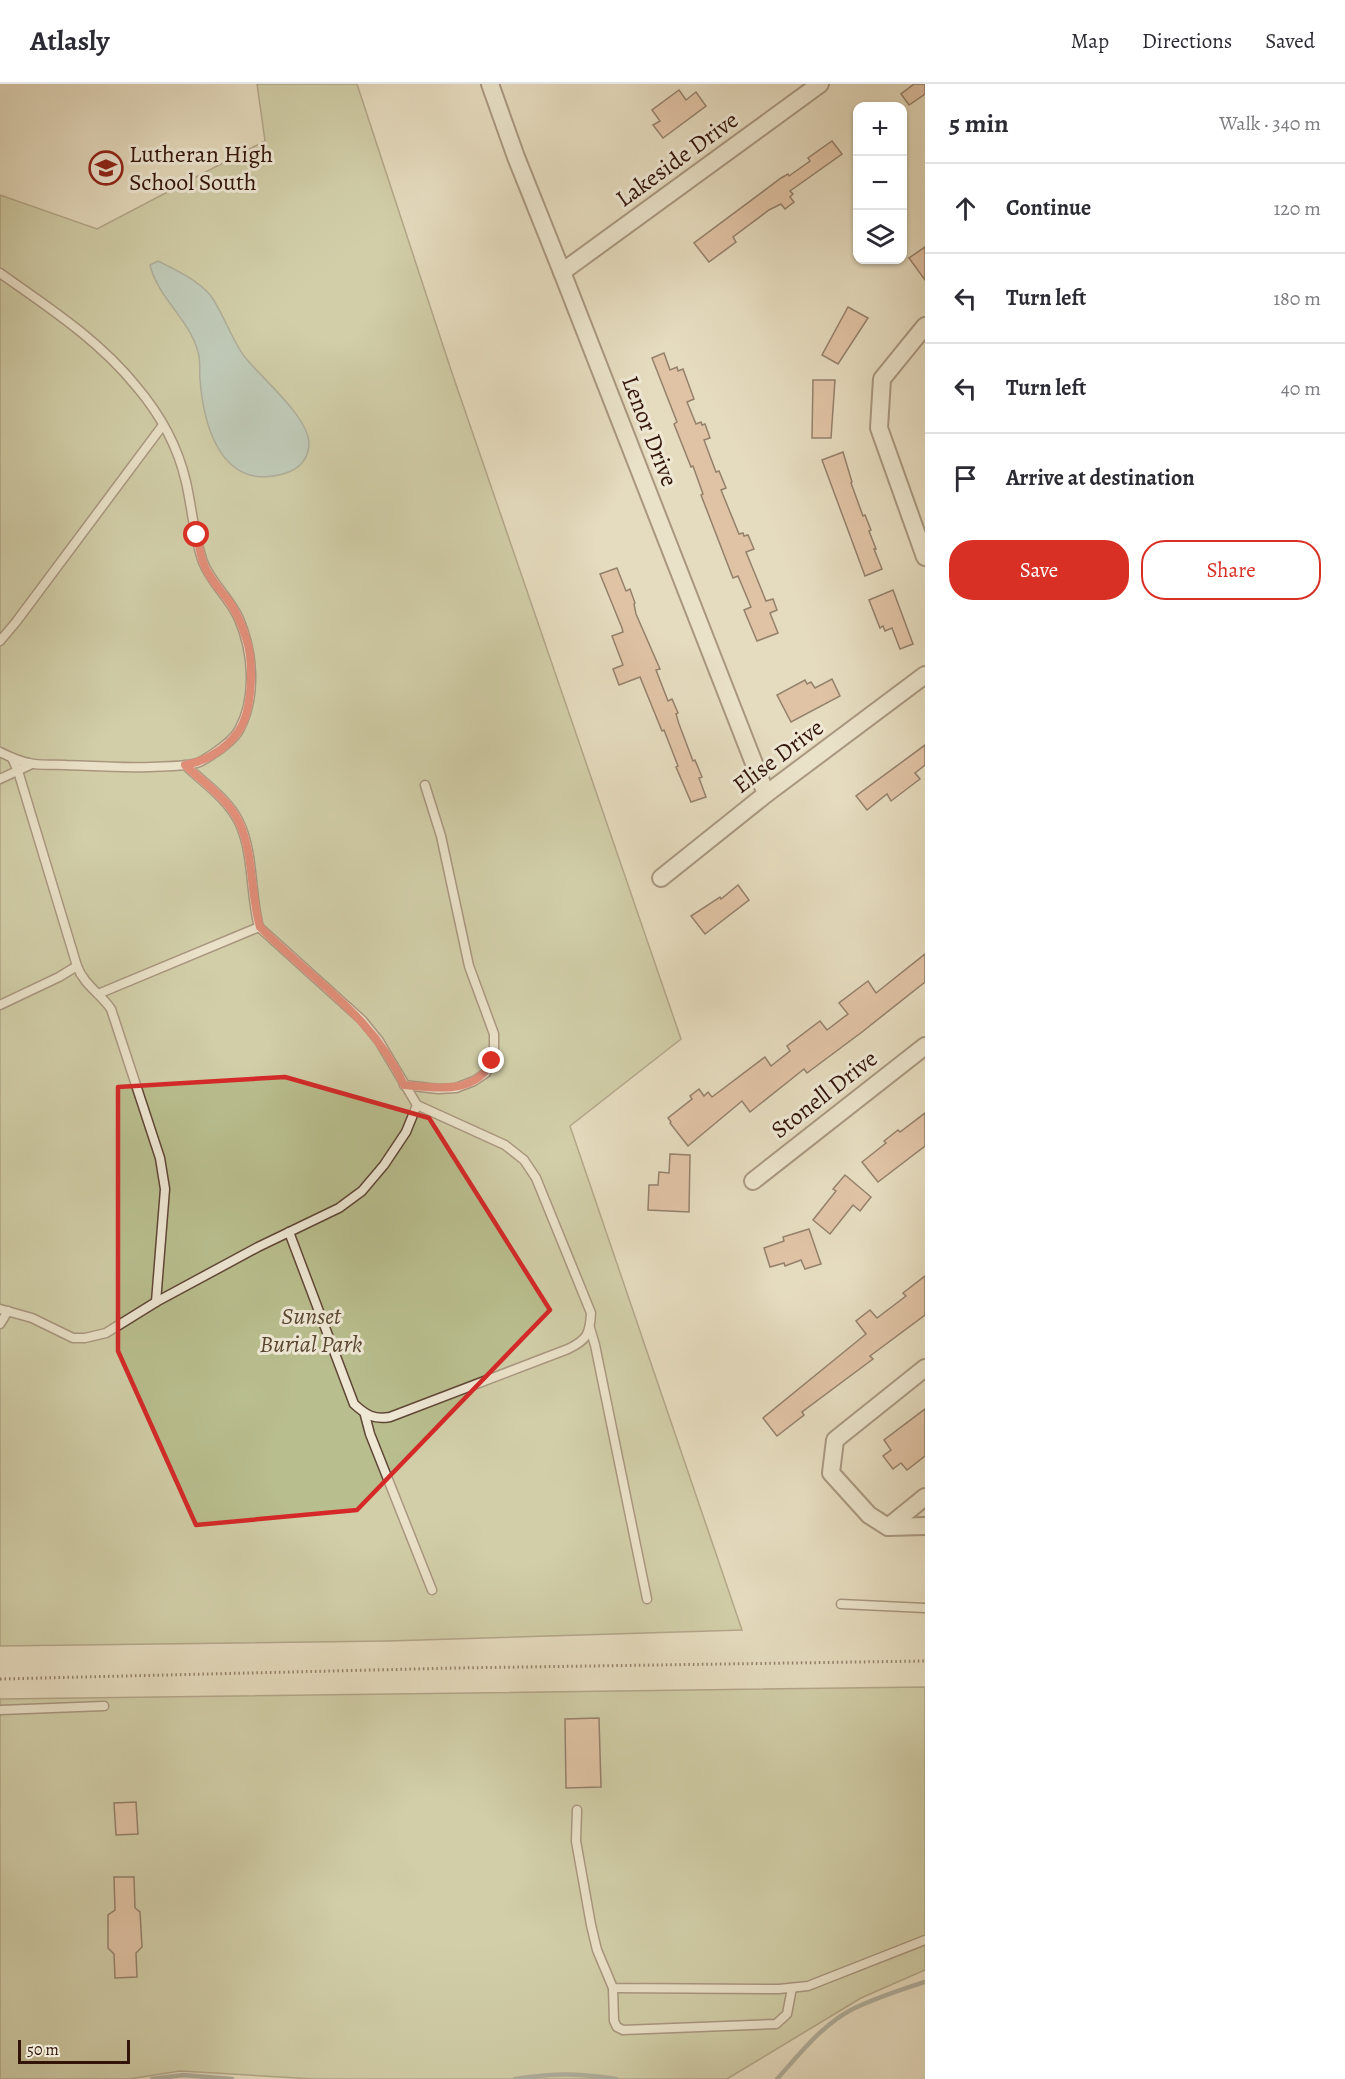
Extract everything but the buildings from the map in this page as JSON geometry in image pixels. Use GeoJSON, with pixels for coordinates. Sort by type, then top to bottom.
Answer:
{"type":"FeatureCollection","features":[{"type":"Feature","properties":{"kind":"street","name":"Lenor Drive"},"geometry":{"type":"LineString","coordinates":[[490,84],[516,157],[766,794]]}},
{"type":"Feature","properties":{"kind":"street","name":"Lakeside Drive"},"geometry":{"type":"LineString","coordinates":[[562,272],[820,84]]}},
{"type":"Feature","properties":{"kind":"street"},"geometry":{"type":"LineString","coordinates":[[925,326],[882,379],[879,428],[925,557]]}},
{"type":"Feature","properties":{"kind":"street","name":"Elise Drive"},"geometry":{"type":"LineString","coordinates":[[662,878],[766,794],[925,675]]}},
{"type":"Feature","properties":{"kind":"street","name":"Stonell Drive"},"geometry":{"type":"LineString","coordinates":[[753,1181],[925,1046]]}},
{"type":"Feature","properties":{"kind":"street"},"geometry":{"type":"LineString","coordinates":[[925,1368],[835,1440],[831,1473],[870,1515],[888,1527],[925,1526]]}},
{"type":"Feature","properties":{"kind":"street"},"geometry":{"type":"LineString","coordinates":[[888,1527],[925,1497]]}},
{"type":"Feature","properties":{"kind":"lane"},"geometry":{"type":"LineString","coordinates":[[0,273],[67,321],[107,354],[137,386],[163,425],[175,446],[185,478],[203,561],[210,576],[238,618],[247,640],[250,665],[247,711],[239,731],[221,749],[199,763],[134,767],[32,764],[0,752]]}},
{"type":"Feature","properties":{"kind":"lane"},"geometry":{"type":"LineString","coordinates":[[0,641],[163,425]]}},
{"type":"Feature","properties":{"kind":"lane"},"geometry":{"type":"LineString","coordinates":[[12,758],[18,771],[81,978],[111,1009],[160,1158],[165,1189],[156,1302]]}},
{"type":"Feature","properties":{"kind":"lane"},"geometry":{"type":"LineString","coordinates":[[0,779],[32,764]]}},
{"type":"Feature","properties":{"kind":"lane"},"geometry":{"type":"LineString","coordinates":[[185,765],[228,805],[239,821],[245,841],[255,912],[260,927],[362,1020],[395,1065],[417,1105],[505,1145],[524,1160],[536,1178],[591,1313],[590,1328],[647,1599]]}},
{"type":"Feature","properties":{"kind":"lane"},"geometry":{"type":"LineString","coordinates":[[404,1085],[438,1089],[456,1088],[486,1073],[494,1051],[494,1034],[469,966],[441,836],[425,785]]}},
{"type":"Feature","properties":{"kind":"lane"},"geometry":{"type":"LineString","coordinates":[[98,994],[260,927]]}},
{"type":"Feature","properties":{"kind":"lane"},"geometry":{"type":"LineString","coordinates":[[0,1005],[77,966]]}},
{"type":"Feature","properties":{"kind":"lane"},"geometry":{"type":"LineString","coordinates":[[0,1324],[4,1310],[32,1318],[74,1338],[106,1333],[156,1302],[339,1208],[362,1191],[384,1165],[406,1132],[417,1105]]}},
{"type":"Feature","properties":{"kind":"lane"},"geometry":{"type":"LineString","coordinates":[[289,1232],[354,1404],[365,1415],[378,1419],[390,1417],[568,1350],[582,1342],[590,1328]]}},
{"type":"Feature","properties":{"kind":"lane"},"geometry":{"type":"LineString","coordinates":[[365,1415],[370,1434],[432,1590]]}},
{"type":"Feature","properties":{"kind":"lane"},"geometry":{"type":"LineString","coordinates":[[841,1604],[925,1608]]}},
{"type":"Feature","properties":{"kind":"lane"},"geometry":{"type":"LineString","coordinates":[[0,1710],[104,1706]]}},
{"type":"Feature","properties":{"kind":"lane"},"geometry":{"type":"LineString","coordinates":[[577,1810],[576,1841],[591,1925],[597,1950],[613,1988],[614,2021],[617,2027],[623,2030],[776,2024],[787,2014],[792,1988]]}},
{"type":"Feature","properties":{"kind":"lane"},"geometry":{"type":"LineString","coordinates":[[613,1988],[792,1988],[808,1986],[925,1940]]}},
{"type":"Feature","properties":{"kind":"path"},"geometry":{"type":"LineString","coordinates":[[0,1679],[456,1668],[925,1661]]}},
{"type":"Feature","properties":{"kind":"highlighted area"},"geometry":{"type":"Polygon","coordinates":[[[285,1077],[429,1118],[550,1310],[357,1510],[196,1525],[118,1351],[118,1087],[285,1077]]]}},
{"type":"Feature","properties":{"kind":"green space","name":"Sunset Burial Park"},"geometry":{"type":"Polygon","coordinates":[[[257,84],[357,84],[451,370],[681,1039],[570,1126],[742,1630],[388,1641],[0,1646],[0,195],[97,229],[265,141],[257,84]]]}},
{"type":"Feature","properties":{"kind":"green space"},"geometry":{"type":"Polygon","coordinates":[[[925,1687],[925,1970],[861,1998],[727,2079],[314,2079],[180,2071],[129,2079],[0,2079],[0,1699],[925,1687]]]}},
{"type":"Feature","properties":{"kind":"water"},"geometry":{"type":"Polygon","coordinates":[[[158,261],[193,280],[206,290],[244,356],[301,421],[307,432],[309,449],[305,458],[295,469],[264,477],[247,474],[232,465],[221,452],[206,418],[198,352],[194,340],[154,277],[150,265],[158,261]]]}},
{"type":"Feature","properties":{"kind":"waterway"},"geometry":{"type":"LineString","coordinates":[[777,2079],[811,2041],[840,2016],[869,2002],[925,1982]]}},
{"type":"Feature","properties":{"kind":"waterway"},"geometry":{"type":"LineString","coordinates":[[515,2079],[565,2074],[616,2079]]}},
{"type":"Feature","properties":{"kind":"waterway"},"geometry":{"type":"LineString","coordinates":[[152,2079],[183,2075],[232,2079]]}},
{"type":"Feature","properties":{"kind":"place","name":"Lutheran High School South"},"geometry":{"type":"Point","coordinates":[106,168]}},
{"type":"Feature","properties":{"kind":"route"},"geometry":{"type":"LineString","coordinates":[[197,535],[203,561],[210,576],[230,603],[247,640],[250,691],[247,711],[239,731],[221,749],[199,763],[185,765],[228,805],[239,821],[245,841],[255,912],[260,927],[362,1020],[395,1065],[404,1085],[438,1089],[456,1088],[486,1073],[492,1061]]}}]}
